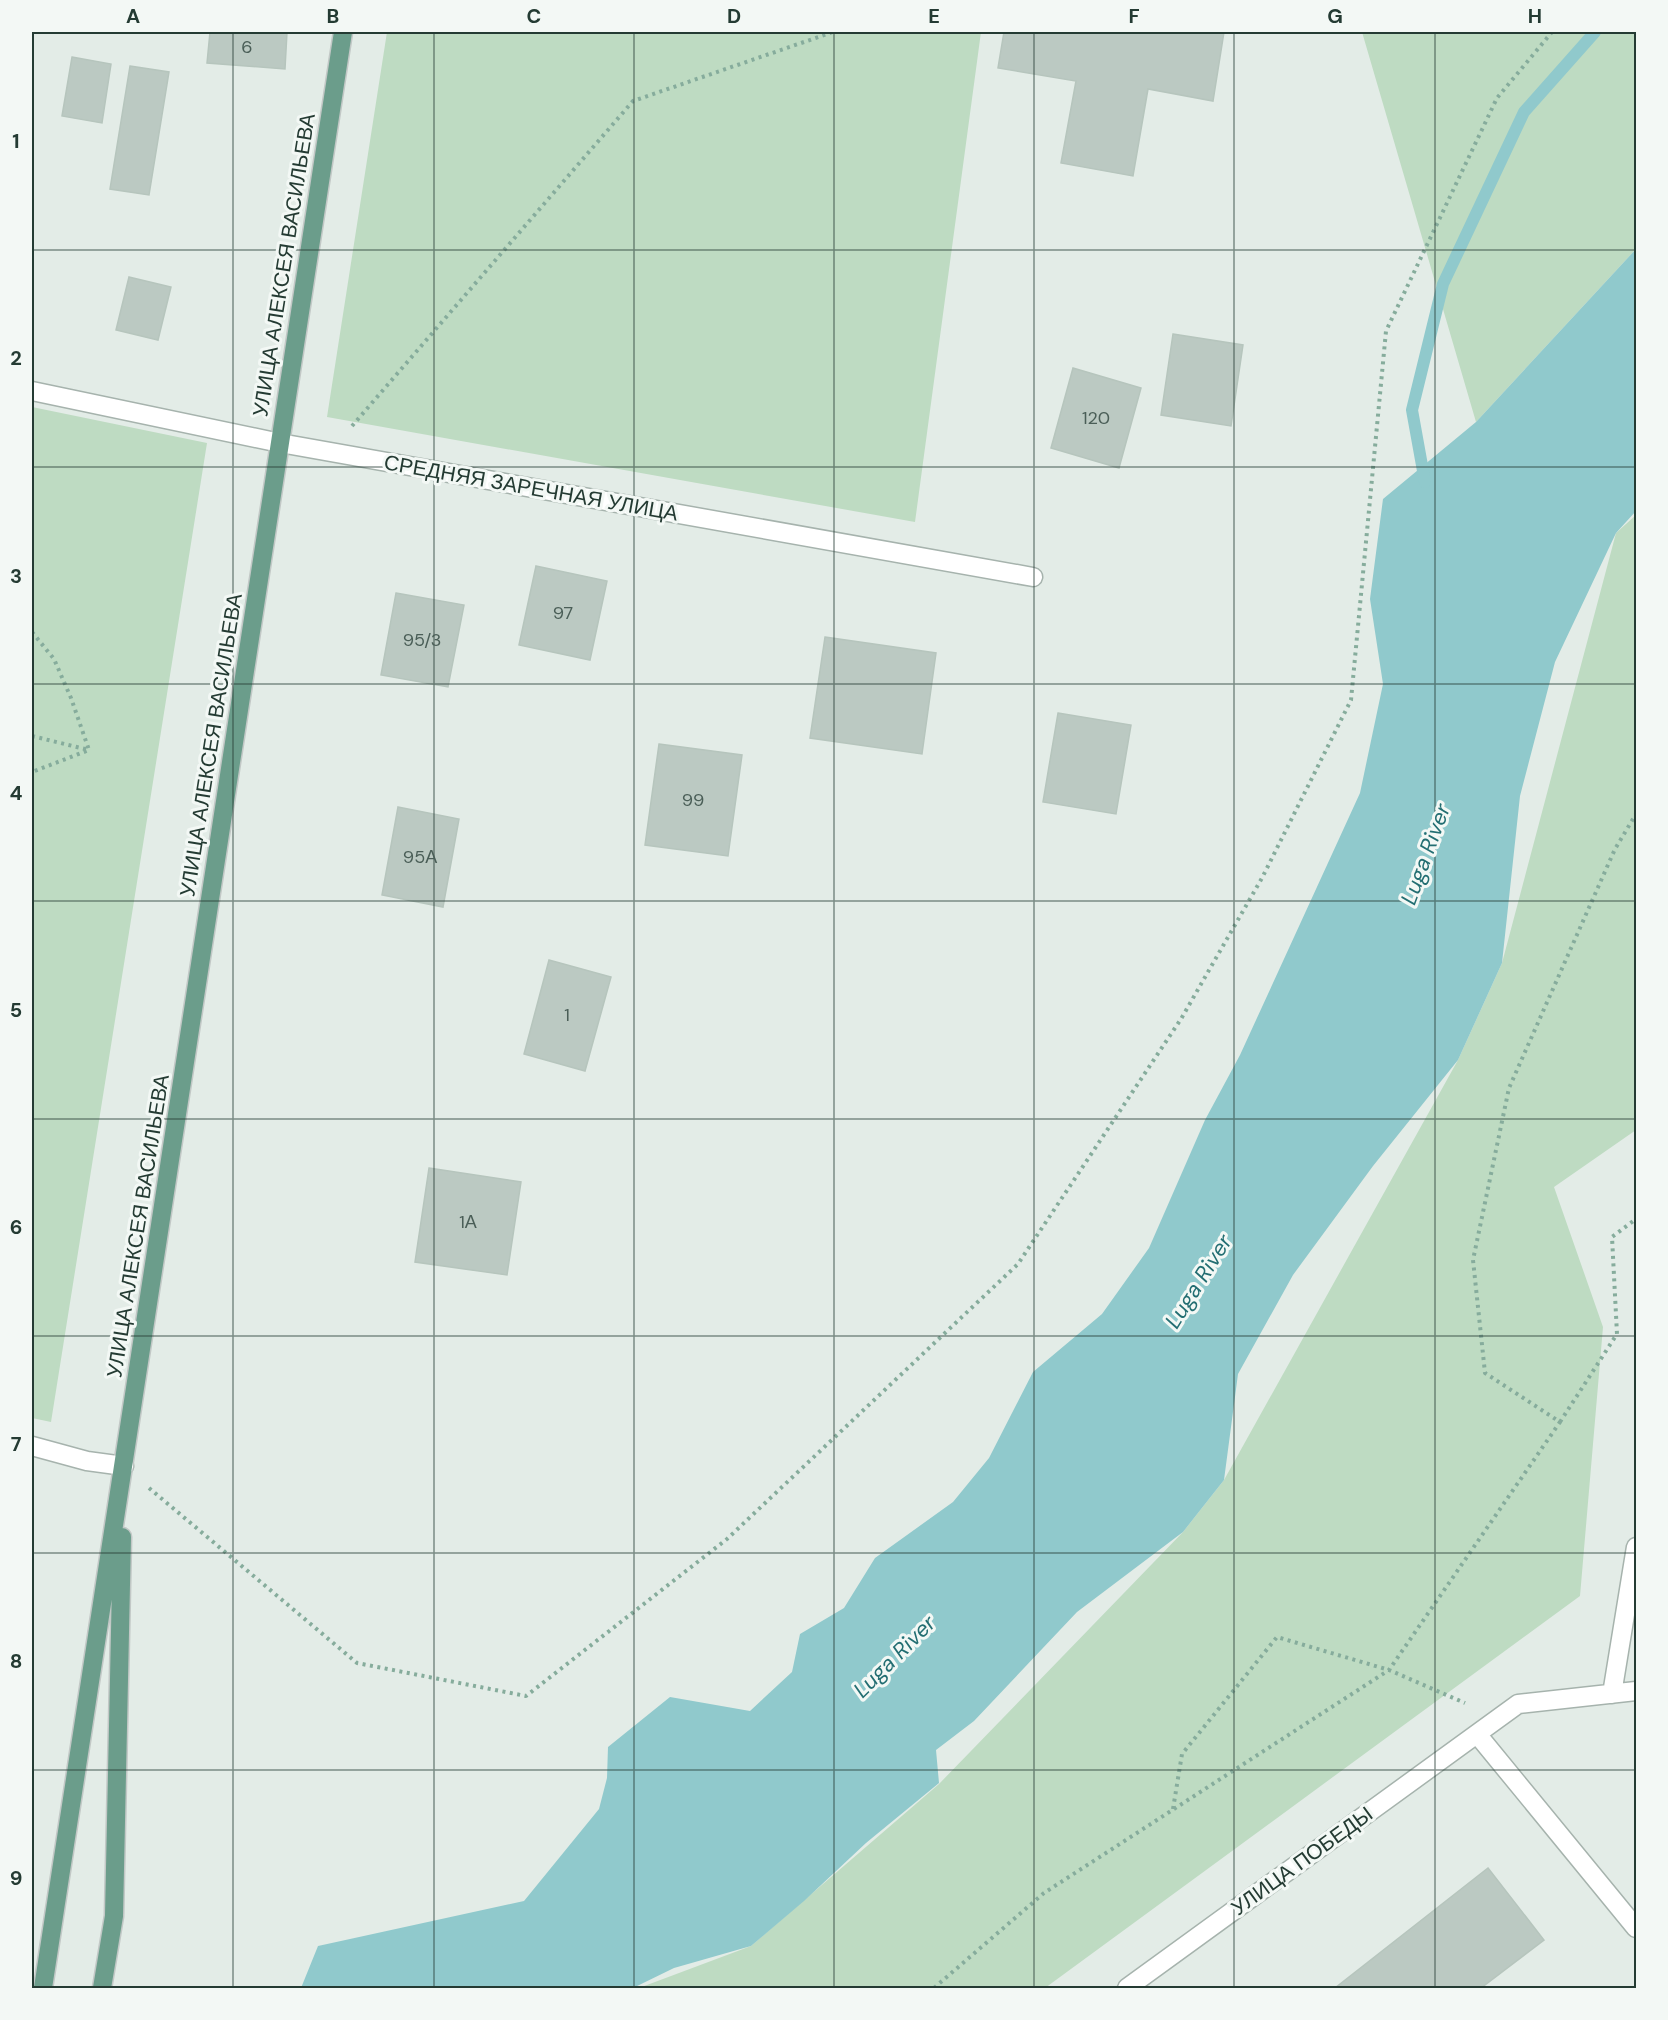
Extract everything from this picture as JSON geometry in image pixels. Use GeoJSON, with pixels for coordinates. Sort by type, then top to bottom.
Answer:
{"type":"FeatureCollection","features":[{"type":"Feature","properties":{"kind":"main road","name":"УЛИЦА АЛЕКСЕЯ ВАСИЛЬЕВА"},"geometry":{"type":"LineString","coordinates":[[124,1466],[343,32]]}},
{"type":"Feature","properties":{"kind":"main road"},"geometry":{"type":"LineString","coordinates":[[102,1989],[114,1917],[124,1466]]}},
{"type":"Feature","properties":{"kind":"main road"},"geometry":{"type":"LineString","coordinates":[[43,1989],[124,1466]]}},
{"type":"Feature","properties":{"kind":"street","name":"СРЕДНЯЯ ЗАРЕЧНАЯ УЛИЦА"},"geometry":{"type":"LineString","coordinates":[[32,391],[280,443],[1033,577]]}},
{"type":"Feature","properties":{"kind":"street"},"geometry":{"type":"LineString","coordinates":[[32,1446],[87,1461],[124,1466]]}},
{"type":"Feature","properties":{"kind":"street"},"geometry":{"type":"LineString","coordinates":[[1612,1694],[1636,1547]]}},
{"type":"Feature","properties":{"kind":"street","name":"УЛИЦА ПОБЕДЫ"},"geometry":{"type":"LineString","coordinates":[[1127,1989],[1518,1704],[1636,1691]]}},
{"type":"Feature","properties":{"kind":"street"},"geometry":{"type":"LineString","coordinates":[[1477,1734],[1636,1928]]}},
{"type":"Feature","properties":{"kind":"path"},"geometry":{"type":"LineString","coordinates":[[330,452],[633,101],[832,32]]}},
{"type":"Feature","properties":{"kind":"path"},"geometry":{"type":"LineString","coordinates":[[124,1466],[357,1663],[526,1696],[727,1539],[1018,1264],[1180,1019],[1262,878],[1351,700],[1386,331],[1497,98],[1552,32]]}},
{"type":"Feature","properties":{"kind":"path"},"geometry":{"type":"LineString","coordinates":[[32,632],[54,659],[71,698],[89,750]]}},
{"type":"Feature","properties":{"kind":"path"},"geometry":{"type":"LineString","coordinates":[[32,736],[89,750]]}},
{"type":"Feature","properties":{"kind":"path"},"geometry":{"type":"LineString","coordinates":[[32,772],[89,750]]}},
{"type":"Feature","properties":{"kind":"path"},"geometry":{"type":"LineString","coordinates":[[1560,1422],[1485,1373],[1473,1260],[1509,1088],[1615,849],[1636,814]]}},
{"type":"Feature","properties":{"kind":"path"},"geometry":{"type":"LineString","coordinates":[[934,1989],[1044,1893],[1389,1671],[1560,1422],[1617,1334],[1612,1237],[1636,1219]]}},
{"type":"Feature","properties":{"kind":"path"},"geometry":{"type":"LineString","coordinates":[[1173,1809],[1182,1754],[1277,1636],[1389,1671],[1499,1718]]}},
{"type":"Feature","properties":{"kind":"green space"},"geometry":{"type":"Polygon","coordinates":[[[387,32],[981,32],[915,522],[327,417],[387,32]]]}},
{"type":"Feature","properties":{"kind":"green space"},"geometry":{"type":"Polygon","coordinates":[[[1362,32],[1636,32],[1636,249],[1476,422],[1362,32]]]}},
{"type":"Feature","properties":{"kind":"green space"},"geometry":{"type":"Polygon","coordinates":[[[32,407],[207,443],[51,1422],[32,1418],[32,407]]]}},
{"type":"Feature","properties":{"kind":"green space"},"geometry":{"type":"Polygon","coordinates":[[[1636,515],[1636,1130],[1554,1187],[1603,1327],[1580,1596],[1045,1988],[639,1988],[751,1946],[939,1784],[1183,1532],[1224,1480],[1458,1060],[1502,963],[1616,533],[1636,515]]]}},
{"type":"Feature","properties":{"kind":"water","name":"Luga River"},"geometry":{"type":"Polygon","coordinates":[[[1636,249],[1636,511],[1616,533],[1555,662],[1520,796],[1502,963],[1458,1060],[1373,1166],[1293,1275],[1238,1374],[1224,1480],[1183,1532],[1077,1612],[974,1721],[936,1750],[939,1783],[866,1843],[804,1901],[751,1946],[674,1968],[633,1988],[301,1988],[318,1946],[524,1901],[599,1809],[607,1778],[608,1747],[670,1697],[750,1711],[792,1672],[800,1634],[844,1608],[875,1558],[953,1502],[989,1458],[1033,1372],[1102,1314],[1149,1248],[1205,1120],[1240,1055],[1360,793],[1383,684],[1370,599],[1383,499],[1476,422],[1636,249]]]}},
{"type":"Feature","properties":{"kind":"building"},"geometry":{"type":"Polygon","coordinates":[[[210,32],[287,32],[285,69],[207,63],[210,32]]]}},
{"type":"Feature","properties":{"kind":"building"},"geometry":{"type":"Polygon","coordinates":[[[1004,32],[1224,32],[1213,101],[1148,89],[1133,176],[1061,163],[1076,81],[998,68],[1004,32]]]}},
{"type":"Feature","properties":{"kind":"building"},"geometry":{"type":"Polygon","coordinates":[[[72,57],[111,64],[102,123],[62,116],[72,57]]]}},
{"type":"Feature","properties":{"kind":"building"},"geometry":{"type":"Polygon","coordinates":[[[130,66],[169,72],[149,195],[110,189],[130,66]]]}},
{"type":"Feature","properties":{"kind":"building"},"geometry":{"type":"Polygon","coordinates":[[[129,277],[171,287],[158,340],[116,330],[129,277]]]}},
{"type":"Feature","properties":{"kind":"building"},"geometry":{"type":"Polygon","coordinates":[[[1173,334],[1243,345],[1231,426],[1161,415],[1173,334]]]}},
{"type":"Feature","properties":{"kind":"building"},"geometry":{"type":"Polygon","coordinates":[[[1073,368],[1141,388],[1119,468],[1051,448],[1073,368]]]}},
{"type":"Feature","properties":{"kind":"building"},"geometry":{"type":"Polygon","coordinates":[[[536,566],[607,581],[590,660],[519,645],[536,566]]]}},
{"type":"Feature","properties":{"kind":"building"},"geometry":{"type":"Polygon","coordinates":[[[396,593],[464,605],[448,687],[381,675],[396,593]]]}},
{"type":"Feature","properties":{"kind":"building"},"geometry":{"type":"Polygon","coordinates":[[[825,637],[936,653],[922,754],[810,738],[825,637]]]}},
{"type":"Feature","properties":{"kind":"building"},"geometry":{"type":"Polygon","coordinates":[[[1058,713],[1131,725],[1116,814],[1043,802],[1058,713]]]}},
{"type":"Feature","properties":{"kind":"building"},"geometry":{"type":"Polygon","coordinates":[[[659,744],[742,755],[728,856],[645,845],[659,744]]]}},
{"type":"Feature","properties":{"kind":"building"},"geometry":{"type":"Polygon","coordinates":[[[398,807],[459,819],[443,907],[382,895],[398,807]]]}},
{"type":"Feature","properties":{"kind":"building"},"geometry":{"type":"Polygon","coordinates":[[[549,960],[611,977],[585,1071],[524,1054],[549,960]]]}},
{"type":"Feature","properties":{"kind":"building"},"geometry":{"type":"Polygon","coordinates":[[[429,1168],[521,1182],[507,1275],[415,1262],[429,1168]]]}},
{"type":"Feature","properties":{"kind":"building"},"geometry":{"type":"Polygon","coordinates":[[[1488,1868],[1544,1940],[1481,1988],[1335,1988],[1488,1868]]]}},
{"type":"Feature","properties":{"kind":"waterway"},"geometry":{"type":"LineString","coordinates":[[1425,482],[1412,410],[1443,284],[1524,112],[1595,32]]}}]}
